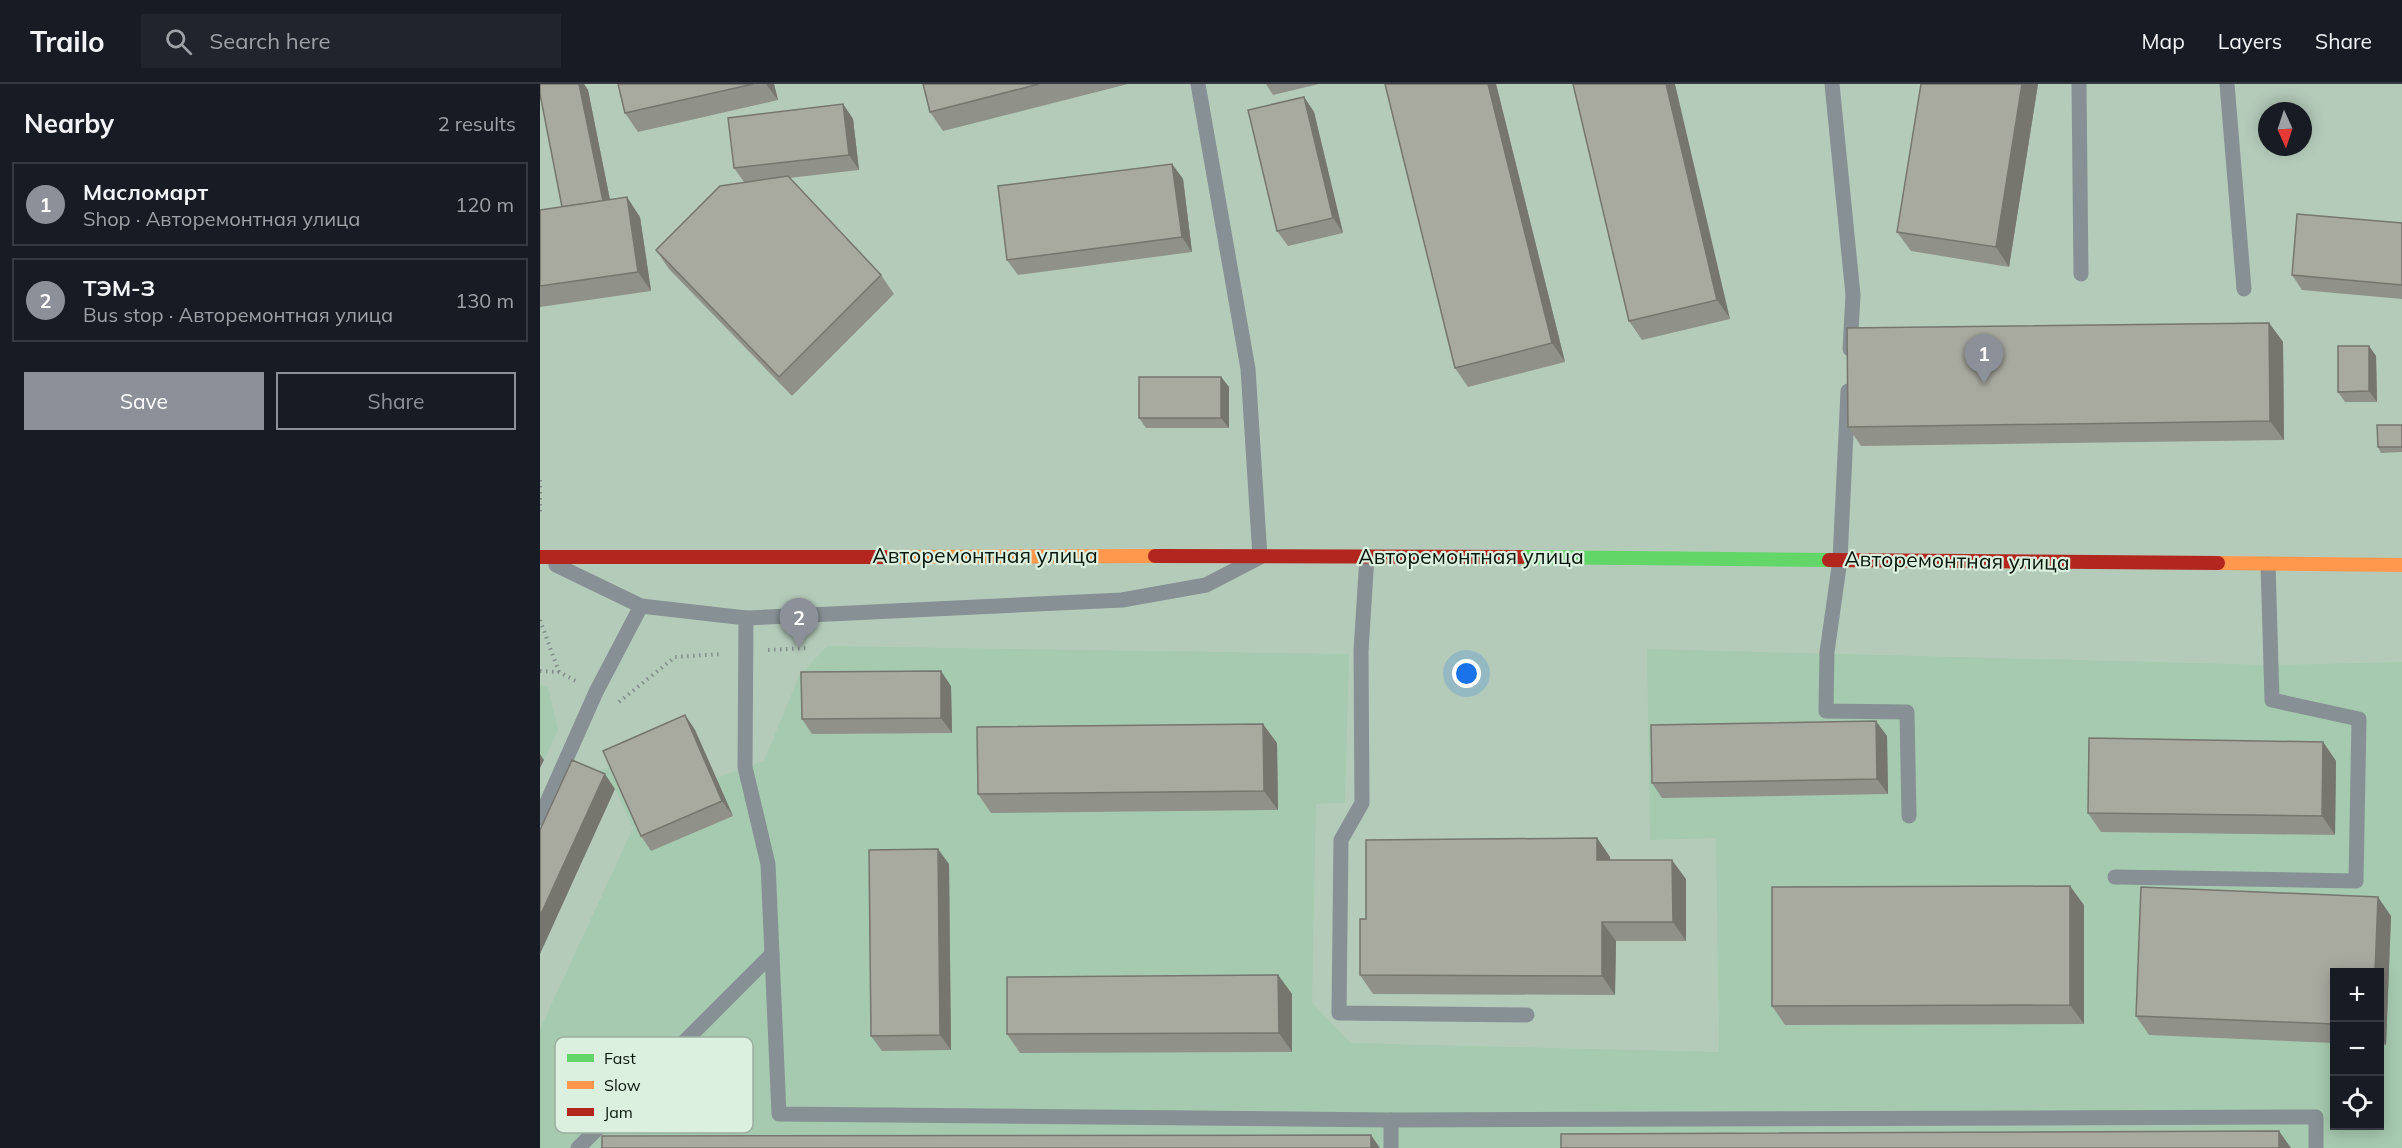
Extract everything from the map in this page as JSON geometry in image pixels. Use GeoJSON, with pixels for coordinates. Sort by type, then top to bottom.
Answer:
{"type":"FeatureCollection","features":[{"type":"Feature","properties":{"kind":"street","name":"Авторемонтная улица"},"geometry":{"type":"LineString","coordinates":[[540,557],[1366,556],[2402,565]]}},
{"type":"Feature","properties":{"kind":"lane"},"geometry":{"type":"LineString","coordinates":[[540,557],[641,606],[746,618],[1122,600],[1206,585],[1260,557],[1248,369],[1198,84]]}},
{"type":"Feature","properties":{"kind":"lane"},"geometry":{"type":"LineString","coordinates":[[1832,84],[1853,295],[1840,560],[1827,652],[1826,711],[1907,712],[1909,816]]}},
{"type":"Feature","properties":{"kind":"lane"},"geometry":{"type":"LineString","coordinates":[[2079,84],[2081,274]]}},
{"type":"Feature","properties":{"kind":"lane"},"geometry":{"type":"LineString","coordinates":[[2227,84],[2244,289]]}},
{"type":"Feature","properties":{"kind":"lane"},"geometry":{"type":"LineString","coordinates":[[1366,556],[1361,651],[1362,803],[1341,840],[1339,1013],[1527,1015]]}},
{"type":"Feature","properties":{"kind":"lane"},"geometry":{"type":"LineString","coordinates":[[2115,877],[2356,881],[2359,719],[2272,700],[2268,564]]}},
{"type":"Feature","properties":{"kind":"lane"},"geometry":{"type":"LineString","coordinates":[[540,818],[596,692],[641,606]]}},
{"type":"Feature","properties":{"kind":"lane"},"geometry":{"type":"LineString","coordinates":[[746,618],[745,767],[768,864],[779,1114],[1391,1120],[2316,1117],[2316,1148]]}},
{"type":"Feature","properties":{"kind":"lane"},"geometry":{"type":"LineString","coordinates":[[689,1037],[772,954]]}},
{"type":"Feature","properties":{"kind":"lane"},"geometry":{"type":"LineString","coordinates":[[1391,1120],[1391,1148]]}},
{"type":"Feature","properties":{"kind":"lane"},"geometry":{"type":"LineString","coordinates":[[579,1148],[594,1133]]}},
{"type":"Feature","properties":{"kind":"path"},"geometry":{"type":"LineString","coordinates":[[540,480],[540,516]]}},
{"type":"Feature","properties":{"kind":"path"},"geometry":{"type":"LineString","coordinates":[[540,620],[559,672]]}},
{"type":"Feature","properties":{"kind":"path"},"geometry":{"type":"LineString","coordinates":[[540,671],[559,672],[618,703],[675,657],[808,648]]}},
{"type":"Feature","properties":{"kind":"shaded area"},"geometry":{"type":"Polygon","coordinates":[[[827,646],[1349,654],[1345,803],[1316,804],[1312,1003],[1351,1043],[1719,1052],[1716,838],[1650,840],[1647,649],[2271,665],[2402,662],[2402,1148],[540,1148],[540,1029],[633,828],[615,789],[583,775],[614,766],[695,730],[716,778],[764,761],[799,676],[827,646]]]}},
{"type":"Feature","properties":{"kind":"shaded area"},"geometry":{"type":"Polygon","coordinates":[[[540,684],[548,687],[558,730],[544,760],[540,758],[540,684]]]}},
{"type":"Feature","properties":{"kind":"building"},"geometry":{"type":"Polygon","coordinates":[[[540,84],[579,84],[603,201],[562,207],[540,84]]]}},
{"type":"Feature","properties":{"kind":"building"},"geometry":{"type":"Polygon","coordinates":[[[618,84],[753,84],[625,113],[618,84]]]}},
{"type":"Feature","properties":{"kind":"building"},"geometry":{"type":"Polygon","coordinates":[[[923,84],[1039,84],[930,112],[923,84]]]}},
{"type":"Feature","properties":{"kind":"building"},"geometry":{"type":"Polygon","coordinates":[[[1385,84],[1488,84],[1552,343],[1455,368],[1385,84]]]}},
{"type":"Feature","properties":{"kind":"building"},"geometry":{"type":"Polygon","coordinates":[[[1573,84],[1666,84],[1717,300],[1629,321],[1573,84]]]}},
{"type":"Feature","properties":{"kind":"building"},"geometry":{"type":"Polygon","coordinates":[[[1921,84],[2022,84],[1996,247],[1897,232],[1921,84]]]}},
{"type":"Feature","properties":{"kind":"building"},"geometry":{"type":"Polygon","coordinates":[[[1304,97],[1333,218],[1277,231],[1248,110],[1304,97]]]}},
{"type":"Feature","properties":{"kind":"building"},"geometry":{"type":"Polygon","coordinates":[[[843,104],[849,155],[734,168],[728,118],[843,104]]]}},
{"type":"Feature","properties":{"kind":"building"},"geometry":{"type":"Polygon","coordinates":[[[1172,164],[1182,237],[1007,260],[998,186],[1172,164]]]}},
{"type":"Feature","properties":{"kind":"building"},"geometry":{"type":"Polygon","coordinates":[[[788,176],[881,275],[779,377],[656,250],[720,186],[788,176]]]}},
{"type":"Feature","properties":{"kind":"building"},"geometry":{"type":"Polygon","coordinates":[[[627,197],[638,272],[540,286],[540,210],[627,197]]]}},
{"type":"Feature","properties":{"kind":"building"},"geometry":{"type":"Polygon","coordinates":[[[2297,214],[2402,223],[2402,285],[2292,275],[2297,214]]]}},
{"type":"Feature","properties":{"kind":"building"},"geometry":{"type":"Polygon","coordinates":[[[2269,323],[2270,421],[1848,427],[1847,328],[2269,323]]]}},
{"type":"Feature","properties":{"kind":"building"},"geometry":{"type":"Polygon","coordinates":[[[2338,346],[2369,346],[2369,391],[2338,392],[2338,346]]]}},
{"type":"Feature","properties":{"kind":"building"},"geometry":{"type":"Polygon","coordinates":[[[1139,377],[1221,377],[1221,418],[1139,418],[1139,377]]]}},
{"type":"Feature","properties":{"kind":"building"},"geometry":{"type":"Polygon","coordinates":[[[2377,425],[2402,425],[2402,447],[2378,447],[2377,425]]]}},
{"type":"Feature","properties":{"kind":"building"},"geometry":{"type":"Polygon","coordinates":[[[941,671],[941,718],[802,719],[801,672],[941,671]]]}},
{"type":"Feature","properties":{"kind":"building"},"geometry":{"type":"Polygon","coordinates":[[[685,715],[722,801],[641,836],[603,751],[685,715]]]}},
{"type":"Feature","properties":{"kind":"building"},"geometry":{"type":"Polygon","coordinates":[[[1876,721],[1877,779],[1652,783],[1651,725],[1876,721]]]}},
{"type":"Feature","properties":{"kind":"building"},"geometry":{"type":"Polygon","coordinates":[[[1263,724],[1264,791],[978,794],[977,727],[1263,724]]]}},
{"type":"Feature","properties":{"kind":"building"},"geometry":{"type":"Polygon","coordinates":[[[2089,738],[2323,742],[2322,816],[2088,813],[2089,738]]]}},
{"type":"Feature","properties":{"kind":"building"},"geometry":{"type":"Polygon","coordinates":[[[572,760],[605,774],[540,916],[540,830],[572,760]]]}},
{"type":"Feature","properties":{"kind":"building"},"geometry":{"type":"Polygon","coordinates":[[[1597,838],[1597,860],[1672,860],[1673,922],[1602,922],[1602,976],[1360,975],[1360,919],[1366,919],[1366,840],[1597,838]]]}},
{"type":"Feature","properties":{"kind":"building"},"geometry":{"type":"Polygon","coordinates":[[[938,849],[940,1035],[871,1036],[869,850],[938,849]]]}},
{"type":"Feature","properties":{"kind":"building"},"geometry":{"type":"Polygon","coordinates":[[[2070,886],[2070,1005],[1772,1006],[1772,887],[2070,886]]]}},
{"type":"Feature","properties":{"kind":"building"},"geometry":{"type":"Polygon","coordinates":[[[2141,887],[2378,897],[2375,968],[2330,968],[2330,1024],[2136,1016],[2141,887]]]}},
{"type":"Feature","properties":{"kind":"building"},"geometry":{"type":"Polygon","coordinates":[[[1278,975],[1279,1033],[1007,1034],[1007,977],[1278,975]]]}},
{"type":"Feature","properties":{"kind":"building"},"geometry":{"type":"Polygon","coordinates":[[[2279,1131],[2279,1148],[1561,1148],[1561,1134],[2279,1131]]]}},
{"type":"Feature","properties":{"kind":"building"},"geometry":{"type":"Polygon","coordinates":[[[1371,1135],[1371,1148],[602,1148],[602,1136],[1371,1135]]]}},
{"type":"Feature","properties":{"kind":"traffic: fast"},"geometry":{"type":"LineString","coordinates":[[1521,557],[1829,560]]}},
{"type":"Feature","properties":{"kind":"traffic: slow"},"geometry":{"type":"LineString","coordinates":[[884,557],[1155,556]]}},
{"type":"Feature","properties":{"kind":"traffic: slow"},"geometry":{"type":"LineString","coordinates":[[2218,563],[2402,565]]}},
{"type":"Feature","properties":{"kind":"traffic: jam"},"geometry":{"type":"LineString","coordinates":[[1155,556],[1521,557]]}},
{"type":"Feature","properties":{"kind":"traffic: jam"},"geometry":{"type":"LineString","coordinates":[[540,557],[884,557]]}},
{"type":"Feature","properties":{"kind":"traffic: jam"},"geometry":{"type":"LineString","coordinates":[[1829,560],[2218,563]]}},
{"type":"Feature","properties":{"kind":"place","name":"Масломарт"},"geometry":{"type":"Point","coordinates":[1984,384]}},
{"type":"Feature","properties":{"kind":"place","name":"ТЭМ-З"},"geometry":{"type":"Point","coordinates":[799,648]}}]}
